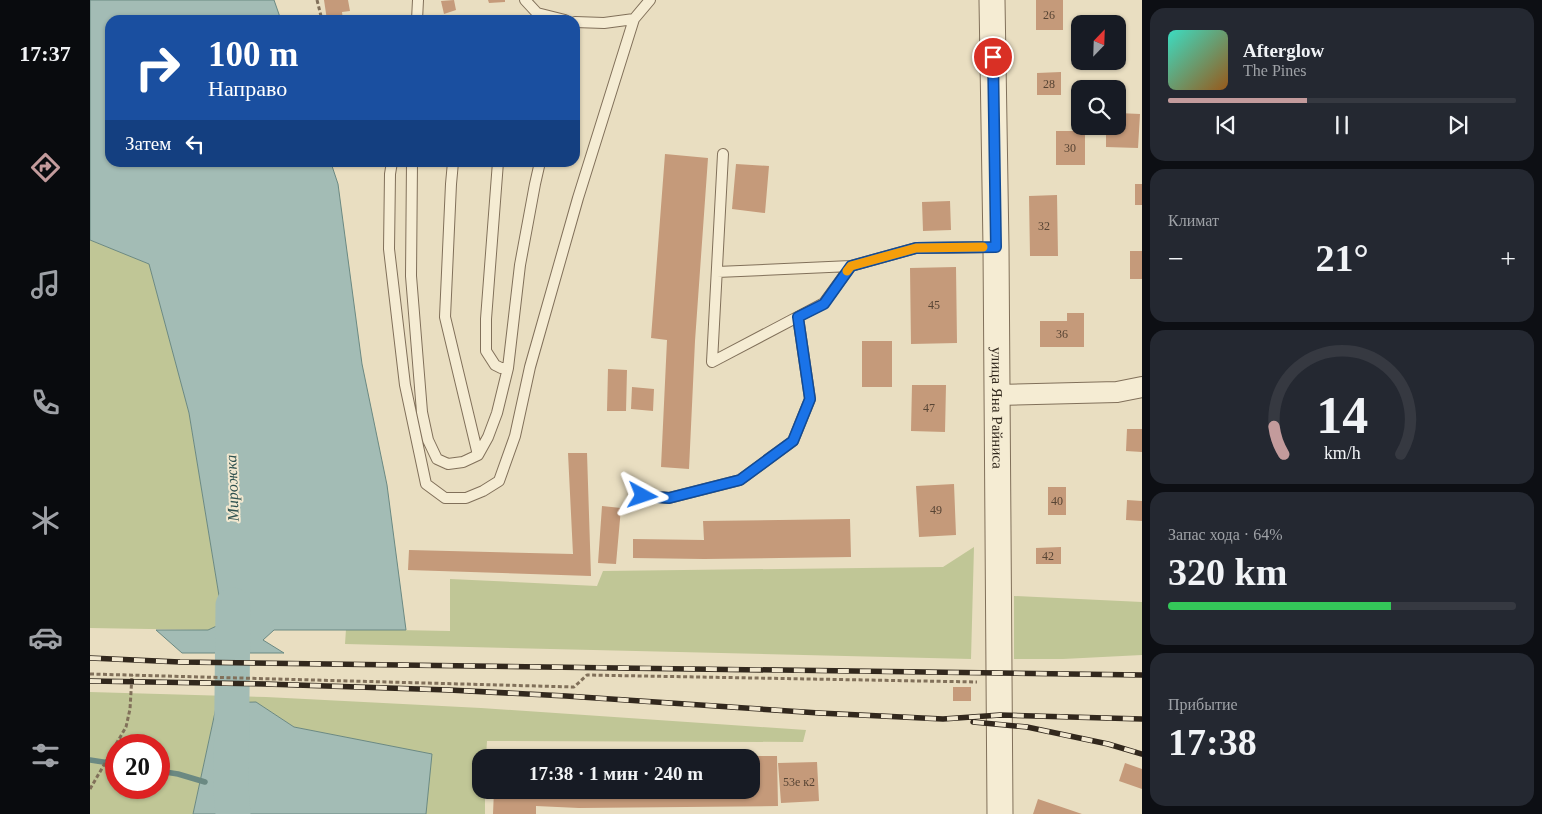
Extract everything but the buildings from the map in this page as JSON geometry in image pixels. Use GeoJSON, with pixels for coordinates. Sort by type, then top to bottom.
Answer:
{"type":"FeatureCollection","features":[{"type":"Feature","properties":{"kind":"street","name":"улица Яна Райниса"},"geometry":{"type":"LineString","coordinates":[[992,0],[996,247],[1000,814]]}},
{"type":"Feature","properties":{"kind":"street"},"geometry":{"type":"LineString","coordinates":[[997,395],[1118,392],[1142,386]]}},
{"type":"Feature","properties":{"kind":"lane"},"geometry":{"type":"LineString","coordinates":[[417,15],[418,0]]}},
{"type":"Feature","properties":{"kind":"lane"},"geometry":{"type":"LineString","coordinates":[[525,0],[537,13],[545,15]]}},
{"type":"Feature","properties":{"kind":"lane"},"geometry":{"type":"LineString","coordinates":[[391,167],[389,249],[405,385],[426,484],[445,498],[466,498],[483,491],[499,481],[514,436],[530,366],[573,217],[634,19],[650,0]]}},
{"type":"Feature","properties":{"kind":"lane"},"geometry":{"type":"LineString","coordinates":[[580,22],[604,23],[634,19]]}},
{"type":"Feature","properties":{"kind":"lane"},"geometry":{"type":"LineString","coordinates":[[723,154],[712,362],[824,304],[851,266]]}},
{"type":"Feature","properties":{"kind":"lane"},"geometry":{"type":"LineString","coordinates":[[412,167],[411,276],[422,412],[428,440],[437,459],[448,464],[464,462],[478,454],[488,437],[497,413],[508,368],[520,265],[539,167]]}},
{"type":"Feature","properties":{"kind":"lane"},"geometry":{"type":"LineString","coordinates":[[453,167],[445,317],[478,454]]}},
{"type":"Feature","properties":{"kind":"lane"},"geometry":{"type":"LineString","coordinates":[[498,167],[486,319],[486,351],[495,365],[501,368],[508,368]]}},
{"type":"Feature","properties":{"kind":"lane"},"geometry":{"type":"LineString","coordinates":[[717,272],[851,266],[916,248],[996,247]]}},
{"type":"Feature","properties":{"kind":"lane"},"geometry":{"type":"LineString","coordinates":[[643,496],[669,498],[740,480],[793,441],[810,399],[798,317]]}},
{"type":"Feature","properties":{"kind":"path"},"geometry":{"type":"LineString","coordinates":[[317,0],[321,15]]}},
{"type":"Feature","properties":{"kind":"path"},"geometry":{"type":"LineString","coordinates":[[90,674],[574,687],[587,675],[981,682]]}},
{"type":"Feature","properties":{"kind":"path"},"geometry":{"type":"LineString","coordinates":[[90,789],[126,727],[130,710],[132,675]]}},
{"type":"Feature","properties":{"kind":"green space"},"geometry":{"type":"Polygon","coordinates":[[[90,240],[149,264],[189,413],[221,608],[223,623],[208,630],[90,628],[90,240]]]}},
{"type":"Feature","properties":{"kind":"green space"},"geometry":{"type":"Polygon","coordinates":[[[974,547],[971,659],[345,644],[346,629],[450,631],[450,579],[597,586],[603,571],[943,567],[974,547]]]}},
{"type":"Feature","properties":{"kind":"green space"},"geometry":{"type":"Polygon","coordinates":[[[1014,596],[1142,602],[1142,655],[1063,659],[1014,659],[1014,596]]]}},
{"type":"Feature","properties":{"kind":"green space"},"geometry":{"type":"Polygon","coordinates":[[[90,692],[266,697],[481,708],[806,730],[803,742],[487,741],[486,749],[472,749],[472,799],[485,799],[485,814],[426,814],[431,754],[294,727],[256,702],[217,703],[193,814],[90,814],[90,692]]]}},
{"type":"Feature","properties":{"kind":"water"},"geometry":{"type":"Polygon","coordinates":[[[90,0],[274,0],[279,15],[105,15],[105,167],[332,167],[338,184],[362,364],[387,485],[406,630],[274,630],[263,640],[284,653],[182,653],[156,630],[208,630],[223,623],[189,413],[149,264],[90,240],[90,0]]]}},
{"type":"Feature","properties":{"kind":"water"},"geometry":{"type":"Polygon","coordinates":[[[256,702],[294,727],[432,754],[426,814],[193,814],[217,703],[256,702]]]}},
{"type":"Feature","properties":{"kind":"waterway","name":"Мирожка"},"geometry":{"type":"LineString","coordinates":[[233,605],[231,789],[233,814]]}},
{"type":"Feature","properties":{"kind":"waterway"},"geometry":{"type":"LineString","coordinates":[[90,760],[105,762]]}},
{"type":"Feature","properties":{"kind":"waterway"},"geometry":{"type":"LineString","coordinates":[[170,773],[205,782]]}},
{"type":"Feature","properties":{"kind":"railway"},"geometry":{"type":"LineString","coordinates":[[90,658],[180,662],[1142,675]]}},
{"type":"Feature","properties":{"kind":"railway"},"geometry":{"type":"LineString","coordinates":[[90,681],[449,690],[943,719],[1000,715],[1142,719]]}},
{"type":"Feature","properties":{"kind":"railway"},"geometry":{"type":"LineString","coordinates":[[973,722],[1027,727],[1108,744],[1142,754]]}},
{"type":"Feature","properties":{"kind":"slow traffic"},"geometry":{"type":"LineString","coordinates":[[847,271],[851,266],[916,248],[983,247]]}},
{"type":"Feature","properties":{"kind":"route"},"geometry":{"type":"LineString","coordinates":[[643,496],[669,498],[740,480],[793,441],[810,399],[798,317],[824,304],[851,266],[916,248],[996,247],[993,57]]}}]}
